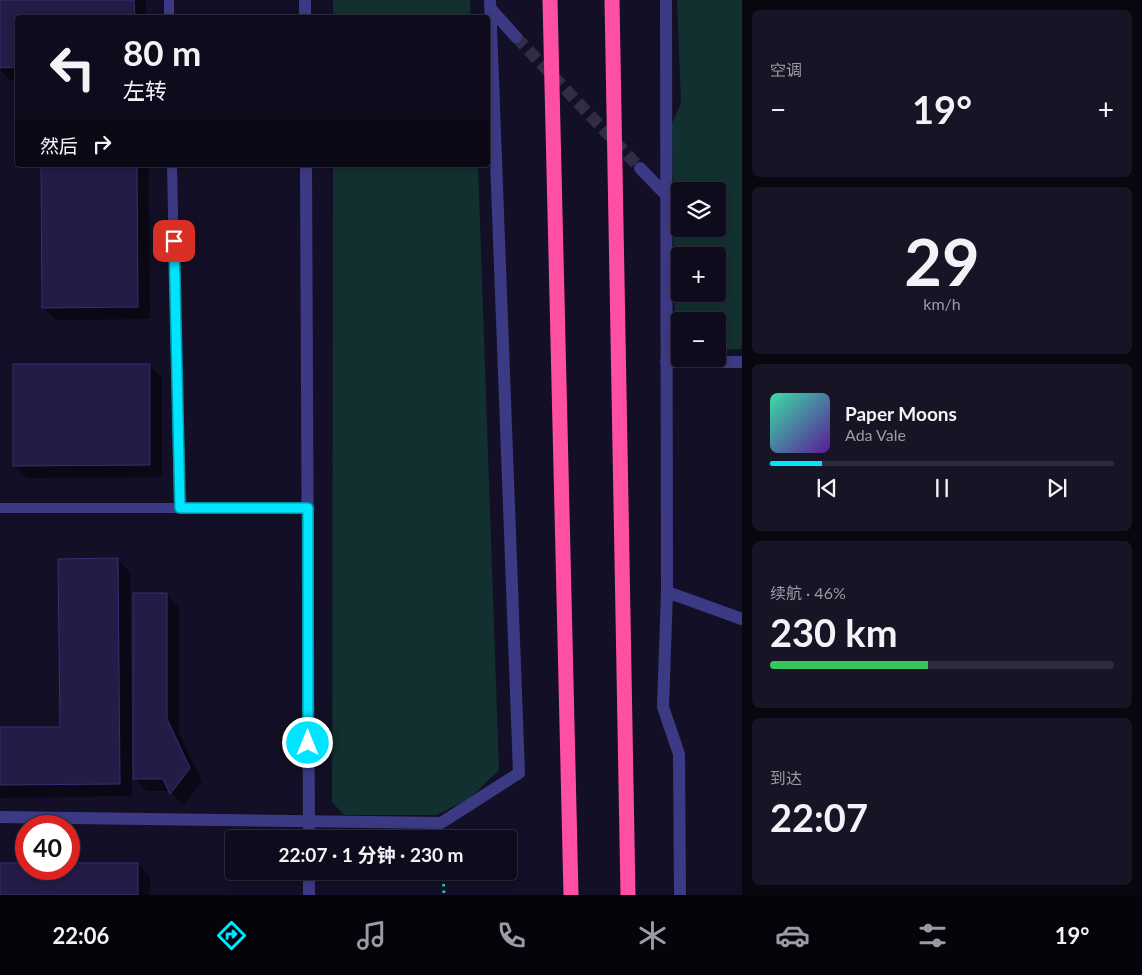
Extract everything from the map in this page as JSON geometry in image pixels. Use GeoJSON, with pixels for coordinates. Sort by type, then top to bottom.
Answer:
{"type":"FeatureCollection","features":[{"type":"Feature","properties":{"kind":"highway"},"geometry":{"type":"LineString","coordinates":[[550,0],[571,895]]}},
{"type":"Feature","properties":{"kind":"highway"},"geometry":{"type":"LineString","coordinates":[[612,0],[628,895]]}},
{"type":"Feature","properties":{"kind":"street"},"geometry":{"type":"LineString","coordinates":[[305,0],[305,15]]}},
{"type":"Feature","properties":{"kind":"street"},"geometry":{"type":"LineString","coordinates":[[666,0],[667,592],[663,707],[679,754],[680,895]]}},
{"type":"Feature","properties":{"kind":"street"},"geometry":{"type":"LineString","coordinates":[[491,4],[516,37]]}},
{"type":"Feature","properties":{"kind":"street"},"geometry":{"type":"LineString","coordinates":[[0,817],[441,823],[519,773],[491,4]]}},
{"type":"Feature","properties":{"kind":"street"},"geometry":{"type":"LineString","coordinates":[[306,167],[309,830]]}},
{"type":"Feature","properties":{"kind":"street"},"geometry":{"type":"LineString","coordinates":[[640,168],[666,194]]}},
{"type":"Feature","properties":{"kind":"street"},"geometry":{"type":"LineString","coordinates":[[666,362],[742,362]]}},
{"type":"Feature","properties":{"kind":"street"},"geometry":{"type":"LineString","coordinates":[[667,592],[742,619]]}},
{"type":"Feature","properties":{"kind":"street"},"geometry":{"type":"LineString","coordinates":[[309,880],[309,895]]}},
{"type":"Feature","properties":{"kind":"lane"},"geometry":{"type":"LineString","coordinates":[[168,0],[169,15]]}},
{"type":"Feature","properties":{"kind":"lane"},"geometry":{"type":"LineString","coordinates":[[172,167],[180,508]]}},
{"type":"Feature","properties":{"kind":"lane"},"geometry":{"type":"LineString","coordinates":[[0,508],[308,508]]}},
{"type":"Feature","properties":{"kind":"path"},"geometry":{"type":"LineString","coordinates":[[443,880],[444,895]]}},
{"type":"Feature","properties":{"kind":"green space"},"geometry":{"type":"Polygon","coordinates":[[[333,0],[470,0],[471,15],[333,15],[333,0]]]}},
{"type":"Feature","properties":{"kind":"green space"},"geometry":{"type":"Polygon","coordinates":[[[677,0],[742,0],[742,349],[726,350],[726,312],[675,312],[675,302],[726,302],[726,247],[674,247],[674,237],[726,237],[726,182],[673,182],[672,124],[681,103],[677,0]]]}},
{"type":"Feature","properties":{"kind":"green space"},"geometry":{"type":"Polygon","coordinates":[[[333,167],[478,167],[499,770],[470,798],[437,815],[344,815],[332,802],[333,167]]]}},
{"type":"Feature","properties":{"kind":"building"},"geometry":{"type":"Polygon","coordinates":[[[0,0],[134,0],[135,15],[15,15],[15,67],[0,68],[0,0]]]}},
{"type":"Feature","properties":{"kind":"building"},"geometry":{"type":"Polygon","coordinates":[[[41,167],[137,167],[138,307],[42,308],[41,167]]]}},
{"type":"Feature","properties":{"kind":"building"},"geometry":{"type":"Polygon","coordinates":[[[13,364],[150,364],[150,465],[13,466],[13,364]]]}},
{"type":"Feature","properties":{"kind":"building"},"geometry":{"type":"Polygon","coordinates":[[[118,558],[120,784],[0,785],[0,727],[60,727],[58,559],[118,558]]]}},
{"type":"Feature","properties":{"kind":"building"},"geometry":{"type":"Polygon","coordinates":[[[133,593],[167,593],[167,719],[190,768],[170,794],[163,779],[133,779],[133,593]]]}},
{"type":"Feature","properties":{"kind":"building"},"geometry":{"type":"Polygon","coordinates":[[[0,863],[15,863],[15,880],[80,880],[80,863],[138,863],[138,895],[0,895],[0,863]]]}},
{"type":"Feature","properties":{"kind":"tunnel"},"geometry":{"type":"LineString","coordinates":[[516,37],[640,168]]}},
{"type":"Feature","properties":{"kind":"route"},"geometry":{"type":"LineString","coordinates":[[174,241],[180,508],[308,508],[308,743]]}}]}
